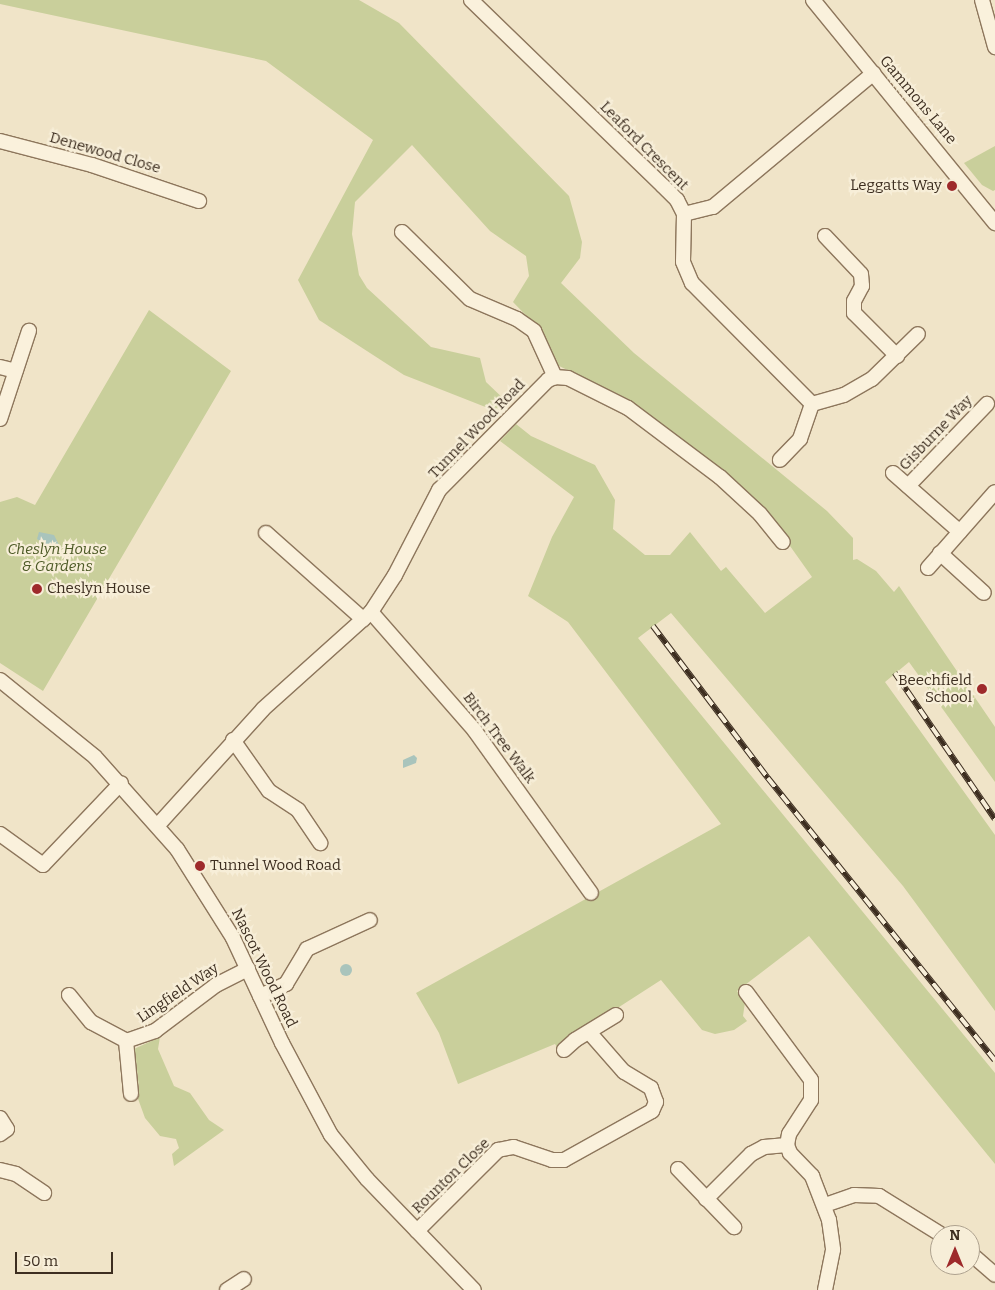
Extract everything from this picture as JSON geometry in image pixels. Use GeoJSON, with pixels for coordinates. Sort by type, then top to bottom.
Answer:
{"type":"FeatureCollection","features":[{"type":"Feature","properties":{"kind":"street","name":"Leaford Crescent"},"geometry":{"type":"LineString","coordinates":[[471,0],[677,200],[684,214],[704,211],[724,198],[874,73]]}},
{"type":"Feature","properties":{"kind":"street","name":"Gammons Lane"},"geometry":{"type":"LineString","coordinates":[[814,0],[992,216]]}},
{"type":"Feature","properties":{"kind":"street"},"geometry":{"type":"LineString","coordinates":[[982,0],[995,47]]}},
{"type":"Feature","properties":{"kind":"street","name":"Denewood Close"},"geometry":{"type":"LineString","coordinates":[[0,142],[101,168],[199,201]]}},
{"type":"Feature","properties":{"kind":"street"},"geometry":{"type":"LineString","coordinates":[[684,214],[682,262],[692,283],[812,404]]}},
{"type":"Feature","properties":{"kind":"street"},"geometry":{"type":"LineString","coordinates":[[402,232],[470,299],[517,319],[534,331],[555,376],[568,378],[628,408],[720,477],[760,514],[783,542]]}},
{"type":"Feature","properties":{"kind":"street"},"geometry":{"type":"LineString","coordinates":[[826,236],[861,274],[862,286],[854,301],[854,313],[897,356]]}},
{"type":"Feature","properties":{"kind":"street"},"geometry":{"type":"LineString","coordinates":[[0,419],[29,331]]}},
{"type":"Feature","properties":{"kind":"street"},"geometry":{"type":"LineString","coordinates":[[812,404],[853,390],[878,375],[918,334]]}},
{"type":"Feature","properties":{"kind":"street"},"geometry":{"type":"LineString","coordinates":[[0,367],[16,371]]}},
{"type":"Feature","properties":{"kind":"street","name":"Tunnel Wood Road"},"geometry":{"type":"LineString","coordinates":[[158,825],[262,709],[367,615],[395,575],[439,490],[548,380],[555,376]]}},
{"type":"Feature","properties":{"kind":"street"},"geometry":{"type":"LineString","coordinates":[[780,460],[800,439],[812,404]]}},
{"type":"Feature","properties":{"kind":"street","name":"Gisburne Way"},"geometry":{"type":"LineString","coordinates":[[908,486],[988,404]]}},
{"type":"Feature","properties":{"kind":"street","name":"Gisburne Way"},"geometry":{"type":"LineString","coordinates":[[893,473],[960,532]]}},
{"type":"Feature","properties":{"kind":"street"},"geometry":{"type":"LineString","coordinates":[[928,568],[995,492]]}},
{"type":"Feature","properties":{"kind":"street","name":"Birch Tree Walk"},"geometry":{"type":"LineString","coordinates":[[266,533],[367,615],[475,731],[590,893]]}},
{"type":"Feature","properties":{"kind":"street"},"geometry":{"type":"LineString","coordinates":[[940,554],[984,593]]}},
{"type":"Feature","properties":{"kind":"street","name":"Nascot Wood Road"},"geometry":{"type":"LineString","coordinates":[[0,680],[65,730],[121,783],[158,825],[201,882],[248,969],[315,1110],[331,1135],[417,1231],[474,1290]]}},
{"type":"Feature","properties":{"kind":"street"},"geometry":{"type":"LineString","coordinates":[[233,740],[269,791],[298,810],[320,843]]}},
{"type":"Feature","properties":{"kind":"street"},"geometry":{"type":"LineString","coordinates":[[0,834],[43,865],[121,783]]}},
{"type":"Feature","properties":{"kind":"street"},"geometry":{"type":"LineString","coordinates":[[260,996],[286,984],[308,949],[370,920]]}},
{"type":"Feature","properties":{"kind":"street","name":"Lingfield Way"},"geometry":{"type":"LineString","coordinates":[[126,1041],[155,1031],[216,984],[248,969]]}},
{"type":"Feature","properties":{"kind":"street"},"geometry":{"type":"LineString","coordinates":[[746,992],[811,1080],[811,1100],[789,1134],[787,1145],[790,1153],[812,1176],[825,1205],[833,1241],[825,1290]]}},
{"type":"Feature","properties":{"kind":"street"},"geometry":{"type":"LineString","coordinates":[[69,995],[91,1022],[126,1041],[131,1094]]}},
{"type":"Feature","properties":{"kind":"street"},"geometry":{"type":"LineString","coordinates":[[564,1050],[616,1015]]}},
{"type":"Feature","properties":{"kind":"street","name":"Rounton Close"},"geometry":{"type":"LineString","coordinates":[[417,1231],[498,1150],[514,1147],[552,1160],[564,1160],[652,1112],[656,1102],[651,1088],[624,1072],[589,1032]]}},
{"type":"Feature","properties":{"kind":"street"},"geometry":{"type":"LineString","coordinates":[[0,1118],[7,1129],[0,1134]]}},
{"type":"Feature","properties":{"kind":"street"},"geometry":{"type":"LineString","coordinates":[[706,1199],[751,1154],[764,1147],[787,1145]]}},
{"type":"Feature","properties":{"kind":"street"},"geometry":{"type":"LineString","coordinates":[[678,1169],[734,1226]]}},
{"type":"Feature","properties":{"kind":"street"},"geometry":{"type":"LineString","coordinates":[[0,1170],[16,1174],[44,1193]]}},
{"type":"Feature","properties":{"kind":"street"},"geometry":{"type":"LineString","coordinates":[[825,1205],[854,1195],[879,1196],[930,1228]]}},
{"type":"Feature","properties":{"kind":"street"},"geometry":{"type":"LineString","coordinates":[[980,1262],[995,1275]]}},
{"type":"Feature","properties":{"kind":"street"},"geometry":{"type":"LineString","coordinates":[[227,1290],[244,1279]]}},
{"type":"Feature","properties":{"kind":"green space"},"geometry":{"type":"Polygon","coordinates":[[[0,0],[359,0],[399,23],[569,196],[582,242],[580,258],[561,283],[634,353],[827,511],[853,538],[853,560],[857,559],[876,571],[894,592],[899,586],[995,727],[995,782],[909,662],[885,682],[995,835],[995,1011],[903,886],[671,613],[638,638],[995,1073],[995,1164],[809,936],[737,991],[745,1002],[743,1016],[747,1021],[734,1030],[715,1034],[702,1030],[661,980],[557,1047],[555,1044],[458,1084],[439,1033],[416,993],[721,824],[568,622],[528,596],[552,537],[574,497],[500,441],[516,424],[531,436],[595,465],[615,500],[613,529],[645,555],[670,555],[690,532],[721,571],[726,567],[765,613],[812,577],[768,515],[695,451],[628,399],[557,365],[542,332],[513,302],[529,276],[526,256],[490,231],[412,145],[355,202],[352,234],[359,275],[367,288],[431,347],[480,358],[486,382],[507,402],[484,425],[488,408],[404,375],[319,320],[298,280],[373,140],[266,61],[0,4],[0,0]]]}},
{"type":"Feature","properties":{"kind":"green space"},"geometry":{"type":"Polygon","coordinates":[[[995,146],[995,190],[993,191],[982,185],[964,163],[995,146]]]}},
{"type":"Feature","properties":{"kind":"green space","name":"Cheslyn House & Gardens"},"geometry":{"type":"Polygon","coordinates":[[[149,310],[231,371],[43,691],[0,663],[0,502],[17,497],[35,505],[149,310]]]}},
{"type":"Feature","properties":{"kind":"green space"},"geometry":{"type":"Polygon","coordinates":[[[160,1037],[158,1049],[174,1086],[190,1093],[209,1120],[224,1130],[174,1166],[172,1154],[179,1148],[176,1139],[160,1136],[145,1118],[137,1096],[139,1089],[136,1060],[132,1055],[134,1049],[160,1037]]]}},
{"type":"Feature","properties":{"kind":"water"},"geometry":{"type":"Polygon","coordinates":[[[39,532],[54,535],[59,545],[52,549],[37,539],[39,532]]]}},
{"type":"Feature","properties":{"kind":"water"},"geometry":{"type":"Polygon","coordinates":[[[414,755],[417,758],[416,763],[403,768],[403,760],[414,755]]]}},
{"type":"Feature","properties":{"kind":"water"},"geometry":{"type":"Polygon","coordinates":[[[344,964],[348,964],[352,970],[348,976],[344,976],[340,972],[340,968],[344,964]]]}},
{"type":"Feature","properties":{"kind":"railway"},"geometry":{"type":"LineString","coordinates":[[653,626],[768,778],[995,1060]]}},
{"type":"Feature","properties":{"kind":"railway"},"geometry":{"type":"LineString","coordinates":[[895,673],[995,819]]}},
{"type":"Feature","properties":{"kind":"place","name":"Leggatts Way"},"geometry":{"type":"Point","coordinates":[952,186]}},
{"type":"Feature","properties":{"kind":"place","name":"Cheslyn House"},"geometry":{"type":"Point","coordinates":[37,589]}},
{"type":"Feature","properties":{"kind":"place","name":"Beechfield School"},"geometry":{"type":"Point","coordinates":[982,689]}},
{"type":"Feature","properties":{"kind":"place","name":"Tunnel Wood Road"},"geometry":{"type":"Point","coordinates":[200,866]}}]}
